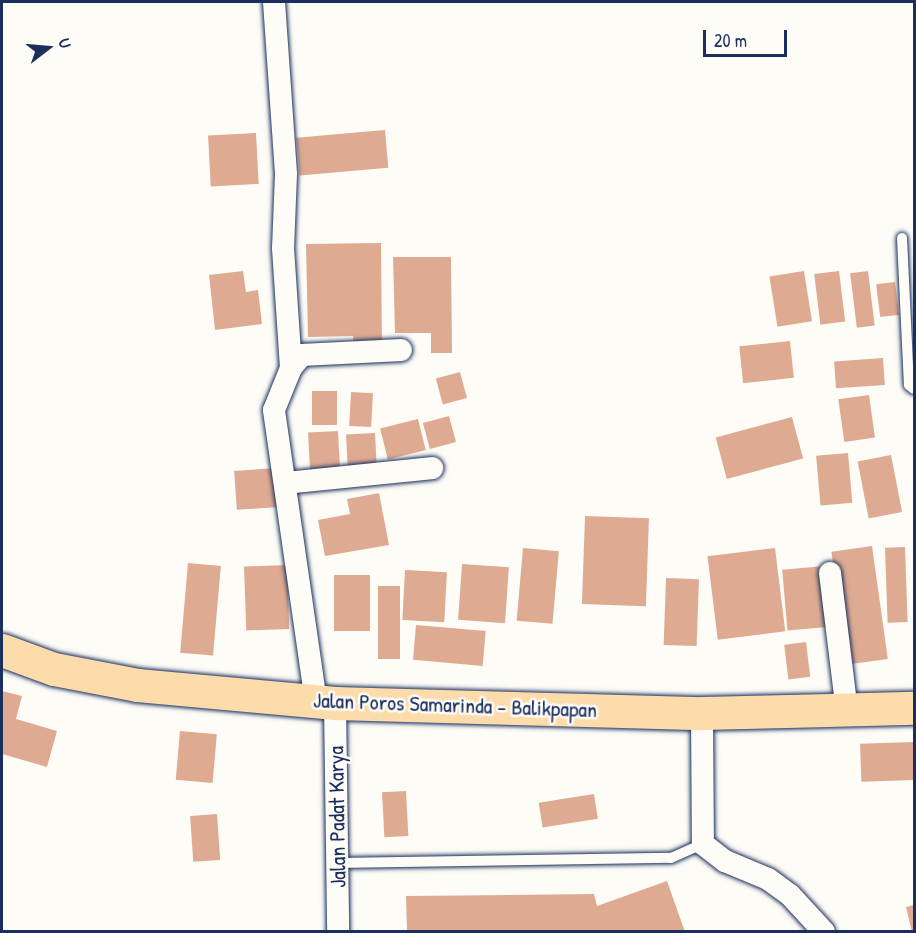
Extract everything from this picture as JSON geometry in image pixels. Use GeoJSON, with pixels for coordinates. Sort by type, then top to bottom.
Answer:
{"type":"FeatureCollection","features":[{"type":"Feature","properties":{"kind":"highway","name":"Jalan Poros Samarinda - Balikpapan"},"geometry":{"type":"LineString","coordinates":[[2,650],[54,669],[137,686],[326,703],[702,712],[915,708]]}},
{"type":"Feature","properties":{"kind":"street"},"geometry":{"type":"LineString","coordinates":[[274,2],[286,174],[283,248],[291,368]]}},
{"type":"Feature","properties":{"kind":"street"},"geometry":{"type":"LineString","coordinates":[[291,368],[302,355],[400,350]]}},
{"type":"Feature","properties":{"kind":"street","name":"Jalan Padat Karya"},"geometry":{"type":"LineString","coordinates":[[291,368],[274,410],[285,483],[326,703],[337,863],[338,932]]}},
{"type":"Feature","properties":{"kind":"street"},"geometry":{"type":"LineString","coordinates":[[285,483],[432,468]]}},
{"type":"Feature","properties":{"kind":"street"},"geometry":{"type":"LineString","coordinates":[[830,573],[847,711]]}},
{"type":"Feature","properties":{"kind":"street"},"geometry":{"type":"LineString","coordinates":[[702,712],[703,844],[725,861],[768,879],[790,895],[824,932]]}},
{"type":"Feature","properties":{"kind":"lane"},"geometry":{"type":"LineString","coordinates":[[902,238],[909,385],[915,389]]}},
{"type":"Feature","properties":{"kind":"lane"},"geometry":{"type":"LineString","coordinates":[[337,863],[670,858],[703,844]]}},
{"type":"Feature","properties":{"kind":"building"},"geometry":{"type":"Polygon","coordinates":[[[385,130],[388,168],[300,176],[296,138],[385,130]]]}},
{"type":"Feature","properties":{"kind":"building"},"geometry":{"type":"Polygon","coordinates":[[[256,133],[259,184],[211,186],[208,136],[256,133]]]}},
{"type":"Feature","properties":{"kind":"building"},"geometry":{"type":"Polygon","coordinates":[[[381,243],[382,346],[354,346],[353,336],[308,337],[306,244],[381,243]]]}},
{"type":"Feature","properties":{"kind":"building"},"geometry":{"type":"Polygon","coordinates":[[[393,257],[451,257],[452,353],[431,353],[431,333],[395,333],[393,257]]]}},
{"type":"Feature","properties":{"kind":"building"},"geometry":{"type":"Polygon","coordinates":[[[243,271],[246,292],[258,290],[262,324],[215,330],[209,275],[243,271]]]}},
{"type":"Feature","properties":{"kind":"building"},"geometry":{"type":"Polygon","coordinates":[[[804,271],[812,321],[777,327],[769,276],[804,271]]]}},
{"type":"Feature","properties":{"kind":"building"},"geometry":{"type":"Polygon","coordinates":[[[839,271],[845,322],[820,325],[814,274],[839,271]]]}},
{"type":"Feature","properties":{"kind":"building"},"geometry":{"type":"Polygon","coordinates":[[[868,271],[875,326],[857,328],[850,273],[868,271]]]}},
{"type":"Feature","properties":{"kind":"building"},"geometry":{"type":"Polygon","coordinates":[[[895,282],[899,315],[880,317],[876,284],[895,282]]]}},
{"type":"Feature","properties":{"kind":"building"},"geometry":{"type":"Polygon","coordinates":[[[790,341],[794,378],[743,383],[739,346],[790,341]]]}},
{"type":"Feature","properties":{"kind":"building"},"geometry":{"type":"Polygon","coordinates":[[[883,358],[885,385],[836,388],[834,361],[883,358]]]}},
{"type":"Feature","properties":{"kind":"building"},"geometry":{"type":"Polygon","coordinates":[[[460,372],[467,398],[443,405],[436,378],[460,372]]]}},
{"type":"Feature","properties":{"kind":"building"},"geometry":{"type":"Polygon","coordinates":[[[312,391],[337,391],[337,425],[312,425],[312,391]]]}},
{"type":"Feature","properties":{"kind":"building"},"geometry":{"type":"Polygon","coordinates":[[[351,392],[373,393],[371,427],[349,426],[351,392]]]}},
{"type":"Feature","properties":{"kind":"building"},"geometry":{"type":"Polygon","coordinates":[[[869,395],[875,438],[844,442],[838,399],[869,395]]]}},
{"type":"Feature","properties":{"kind":"building"},"geometry":{"type":"Polygon","coordinates":[[[449,416],[456,442],[430,449],[423,423],[449,416]]]}},
{"type":"Feature","properties":{"kind":"building"},"geometry":{"type":"Polygon","coordinates":[[[792,417],[803,459],[727,479],[716,437],[792,417]]]}},
{"type":"Feature","properties":{"kind":"building"},"geometry":{"type":"Polygon","coordinates":[[[418,419],[426,450],[388,459],[380,428],[418,419]]]}},
{"type":"Feature","properties":{"kind":"building"},"geometry":{"type":"Polygon","coordinates":[[[338,431],[340,471],[310,473],[308,433],[338,431]]]}},
{"type":"Feature","properties":{"kind":"building"},"geometry":{"type":"Polygon","coordinates":[[[375,433],[377,469],[348,470],[346,435],[375,433]]]}},
{"type":"Feature","properties":{"kind":"building"},"geometry":{"type":"Polygon","coordinates":[[[848,453],[852,503],[820,506],[816,456],[848,453]]]}},
{"type":"Feature","properties":{"kind":"building"},"geometry":{"type":"Polygon","coordinates":[[[891,455],[902,512],[869,518],[858,461],[891,455]]]}},
{"type":"Feature","properties":{"kind":"building"},"geometry":{"type":"Polygon","coordinates":[[[276,468],[279,507],[237,510],[234,471],[276,468]]]}},
{"type":"Feature","properties":{"kind":"building"},"geometry":{"type":"Polygon","coordinates":[[[379,493],[389,545],[325,556],[318,520],[350,514],[347,499],[379,493]]]}},
{"type":"Feature","properties":{"kind":"building"},"geometry":{"type":"Polygon","coordinates":[[[585,516],[649,518],[646,606],[582,604],[585,516]]]}},
{"type":"Feature","properties":{"kind":"building"},"geometry":{"type":"Polygon","coordinates":[[[872,546],[888,659],[847,665],[831,552],[872,546]]]}},
{"type":"Feature","properties":{"kind":"building"},"geometry":{"type":"Polygon","coordinates":[[[905,547],[908,622],[888,623],[885,548],[905,547]]]}},
{"type":"Feature","properties":{"kind":"building"},"geometry":{"type":"Polygon","coordinates":[[[523,548],[559,551],[553,624],[517,621],[523,548]]]}},
{"type":"Feature","properties":{"kind":"building"},"geometry":{"type":"Polygon","coordinates":[[[775,548],[785,631],[718,640],[708,556],[775,548]]]}},
{"type":"Feature","properties":{"kind":"building"},"geometry":{"type":"Polygon","coordinates":[[[188,563],[221,566],[213,656],[180,653],[188,563]]]}},
{"type":"Feature","properties":{"kind":"building"},"geometry":{"type":"Polygon","coordinates":[[[462,564],[509,567],[505,623],[458,620],[462,564]]]}},
{"type":"Feature","properties":{"kind":"building"},"geometry":{"type":"Polygon","coordinates":[[[287,565],[289,629],[246,630],[244,567],[287,565]]]}},
{"type":"Feature","properties":{"kind":"building"},"geometry":{"type":"Polygon","coordinates":[[[825,566],[830,627],[787,631],[782,570],[825,566]]]}},
{"type":"Feature","properties":{"kind":"building"},"geometry":{"type":"Polygon","coordinates":[[[405,570],[447,572],[444,622],[402,620],[405,570]]]}},
{"type":"Feature","properties":{"kind":"building"},"geometry":{"type":"Polygon","coordinates":[[[334,575],[370,575],[370,631],[334,631],[334,575]]]}},
{"type":"Feature","properties":{"kind":"building"},"geometry":{"type":"Polygon","coordinates":[[[666,578],[699,579],[697,646],[664,645],[666,578]]]}},
{"type":"Feature","properties":{"kind":"building"},"geometry":{"type":"Polygon","coordinates":[[[378,586],[400,586],[400,659],[378,659],[378,586]]]}},
{"type":"Feature","properties":{"kind":"building"},"geometry":{"type":"Polygon","coordinates":[[[416,625],[486,631],[483,666],[413,660],[416,625]]]}},
{"type":"Feature","properties":{"kind":"building"},"geometry":{"type":"Polygon","coordinates":[[[806,642],[810,677],[788,679],[784,645],[806,642]]]}},
{"type":"Feature","properties":{"kind":"building"},"geometry":{"type":"Polygon","coordinates":[[[2,691],[22,696],[16,719],[57,731],[47,767],[2,754],[2,691]]]}},
{"type":"Feature","properties":{"kind":"building"},"geometry":{"type":"Polygon","coordinates":[[[180,731],[217,734],[213,783],[176,780],[180,731]]]}},
{"type":"Feature","properties":{"kind":"building"},"geometry":{"type":"Polygon","coordinates":[[[913,742],[914,780],[861,782],[860,744],[913,742]]]}},
{"type":"Feature","properties":{"kind":"building"},"geometry":{"type":"Polygon","coordinates":[[[406,791],[408,836],[384,837],[382,792],[406,791]]]}},
{"type":"Feature","properties":{"kind":"building"},"geometry":{"type":"Polygon","coordinates":[[[594,794],[598,819],[543,827],[539,803],[594,794]]]}},
{"type":"Feature","properties":{"kind":"building"},"geometry":{"type":"Polygon","coordinates":[[[217,814],[220,860],[193,862],[190,816],[217,814]]]}},
{"type":"Feature","properties":{"kind":"building"},"geometry":{"type":"Polygon","coordinates":[[[667,881],[685,932],[407,932],[406,896],[594,894],[597,906],[667,881]]]}},
{"type":"Feature","properties":{"kind":"building"},"geometry":{"type":"Polygon","coordinates":[[[914,905],[914,932],[912,932],[906,907],[914,905]]]}}]}
